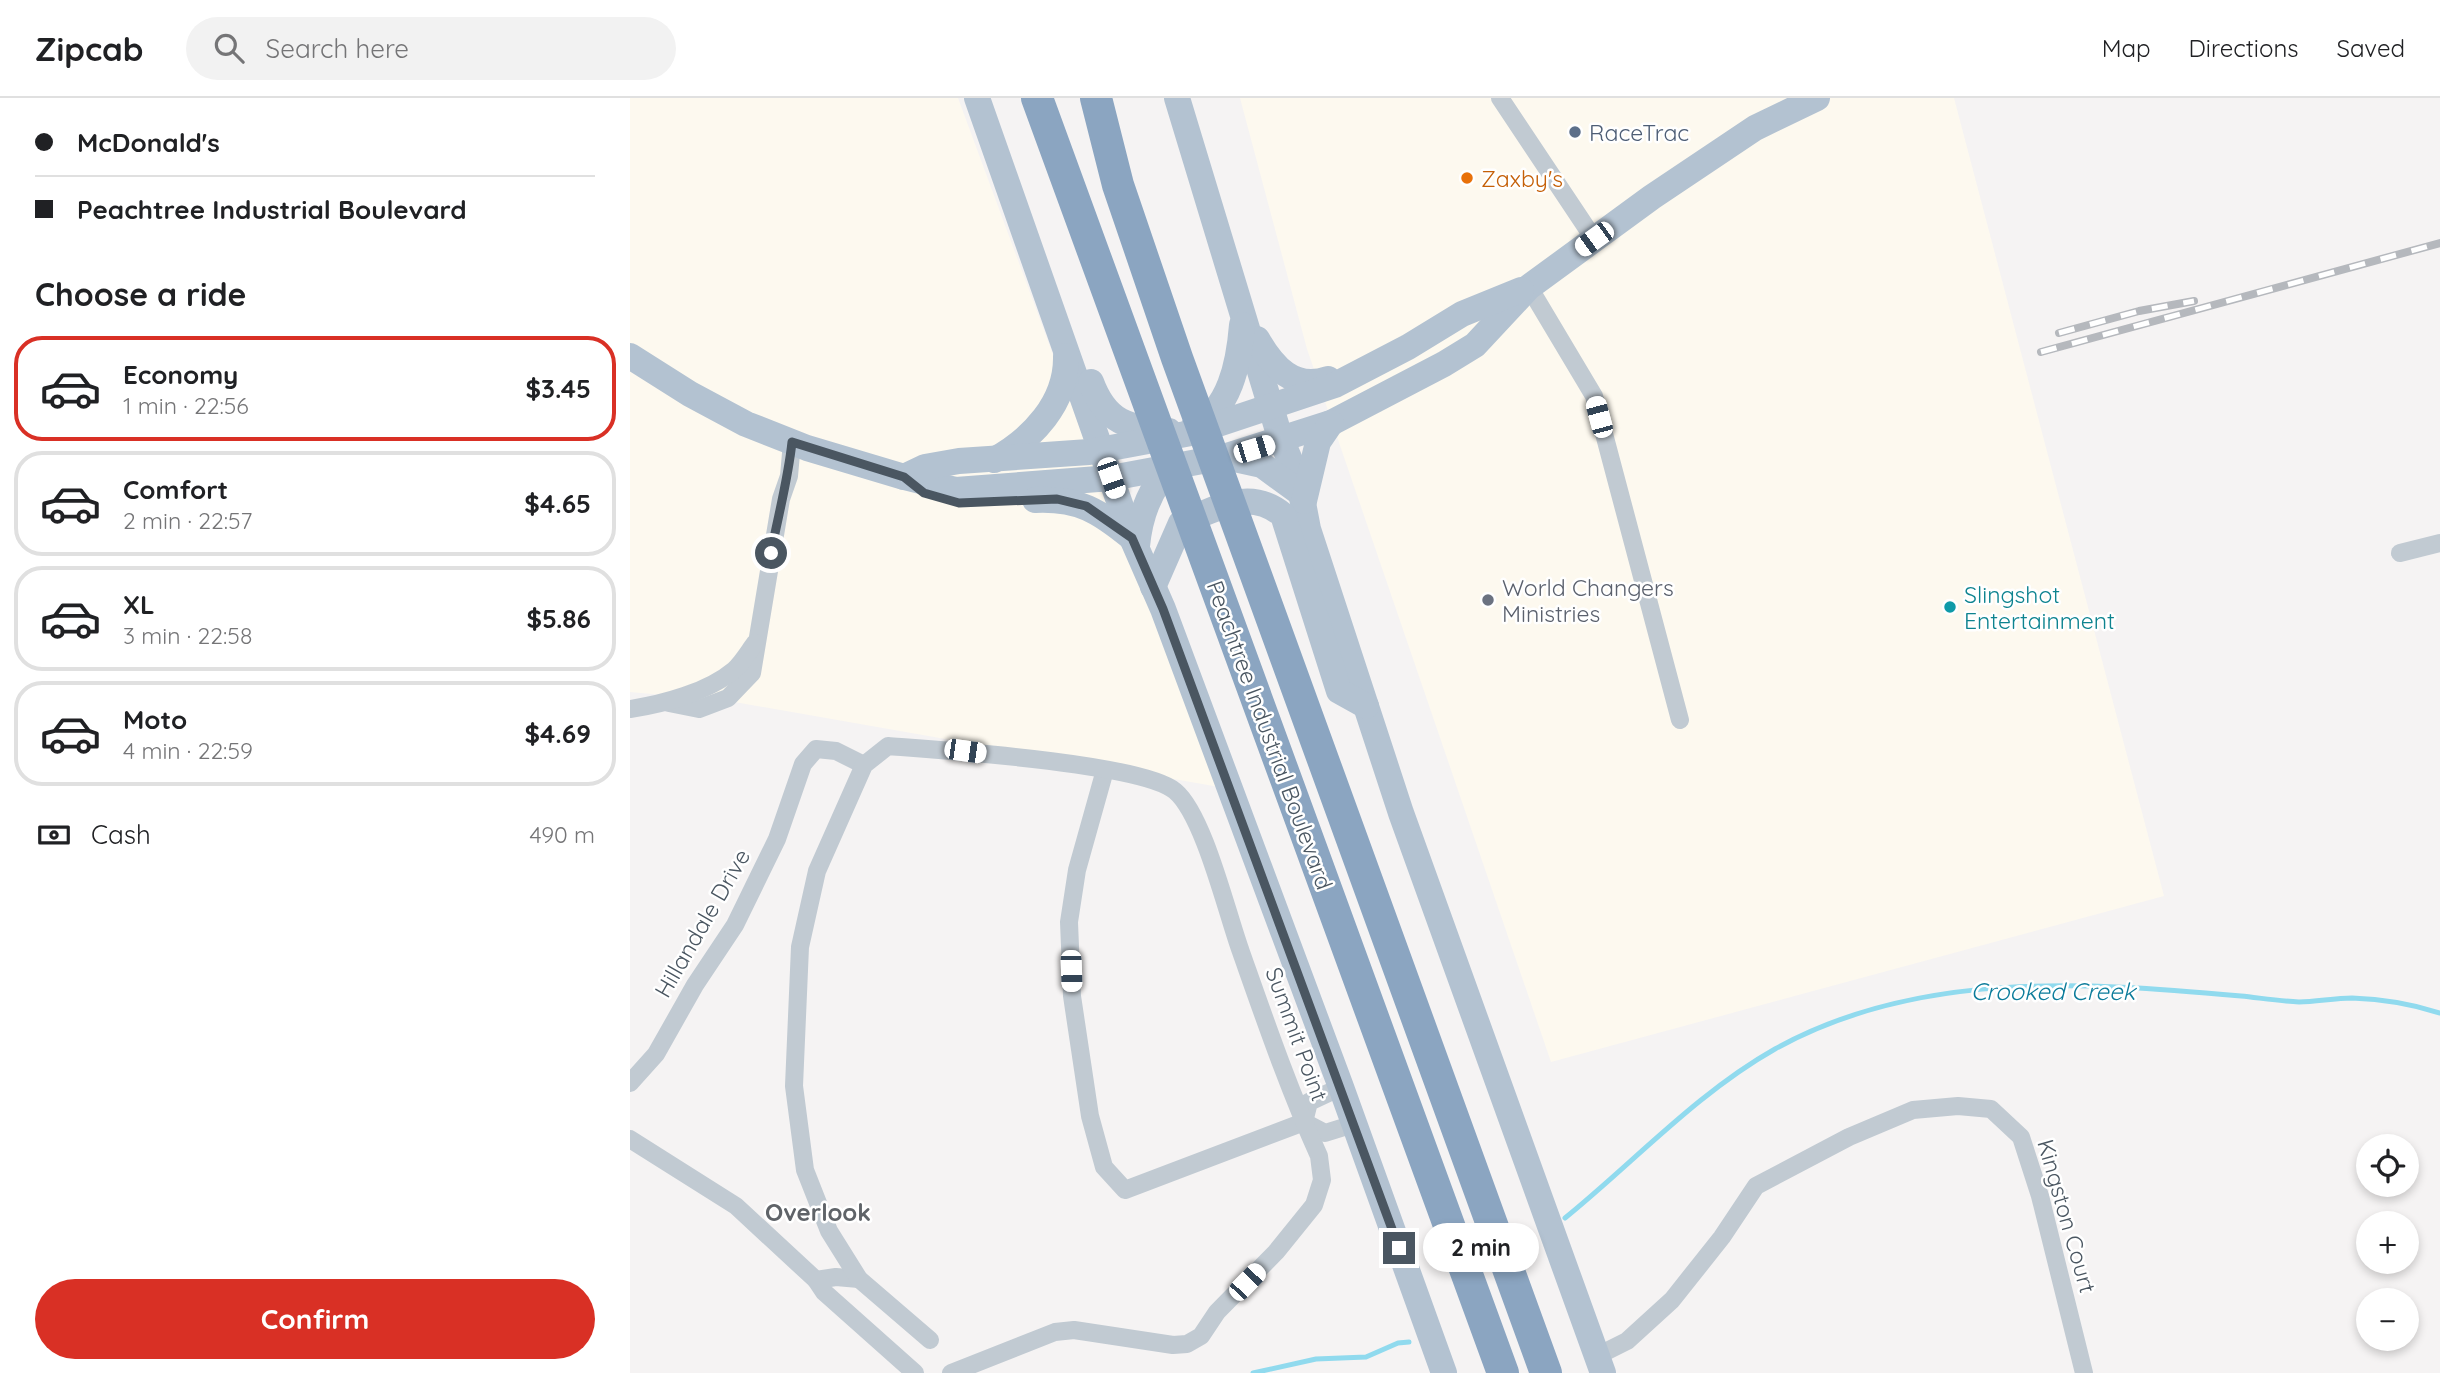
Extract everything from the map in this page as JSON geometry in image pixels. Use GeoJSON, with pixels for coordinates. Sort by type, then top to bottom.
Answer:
{"type":"FeatureCollection","features":[{"type":"Feature","properties":{"kind":"highway","name":"Peachtree Industrial Boulevard"},"geometry":{"type":"LineString","coordinates":[[1037,98],[1503,1373]]}},
{"type":"Feature","properties":{"kind":"highway","name":"Peachtree Industrial Boulevard"},"geometry":{"type":"LineString","coordinates":[[1096,98],[1118,185],[1177,358],[1546,1373]]}},
{"type":"Feature","properties":{"kind":"main road"},"geometry":{"type":"LineString","coordinates":[[977,98],[1066,351],[1102,469],[1153,586],[1341,1087],[1444,1373]]}},
{"type":"Feature","properties":{"kind":"main road"},"geometry":{"type":"LineString","coordinates":[[1177,98],[1271,407],[1288,436],[1301,501],[1366,706],[1600,1365]]}},
{"type":"Feature","properties":{"kind":"main road"},"geometry":{"type":"LineString","coordinates":[[1224,457],[1331,422],[1414,382],[1475,345],[1529,287],[1594,239],[1755,128],[1808,100]]}},
{"type":"Feature","properties":{"kind":"main road"},"geometry":{"type":"LineString","coordinates":[[994,144],[1012,157],[1099,403],[1127,425],[1191,440],[1224,457],[1262,465],[1301,501]]}},
{"type":"Feature","properties":{"kind":"main road"},"geometry":{"type":"LineString","coordinates":[[1243,313],[1268,358],[1288,378],[1314,384],[1345,373],[1419,330],[1529,287]]}},
{"type":"Feature","properties":{"kind":"main road"},"geometry":{"type":"LineString","coordinates":[[1134,542],[1144,511],[1202,424],[1223,399],[1236,364],[1243,313]]}},
{"type":"Feature","properties":{"kind":"main road"},"geometry":{"type":"LineString","coordinates":[[630,356],[746,425],[904,477],[965,490],[1102,469],[1191,440],[1355,376],[1462,314]]}},
{"type":"Feature","properties":{"kind":"main road"},"geometry":{"type":"LineString","coordinates":[[993,461],[1027,437],[1052,408],[1064,380],[1066,351]]}},
{"type":"Feature","properties":{"kind":"main road"},"geometry":{"type":"LineString","coordinates":[[1301,501],[1318,442],[1331,422]]}},
{"type":"Feature","properties":{"kind":"main road"},"geometry":{"type":"LineString","coordinates":[[904,477],[925,467],[959,461],[1102,469],[1138,452],[1191,440],[1288,436]]}},
{"type":"Feature","properties":{"kind":"main road"},"geometry":{"type":"LineString","coordinates":[[904,477],[924,493],[959,503],[1057,499],[1074,501],[1107,518],[1134,542]]}},
{"type":"Feature","properties":{"kind":"main road"},"geometry":{"type":"LineString","coordinates":[[1153,586],[1181,523],[1233,503],[1257,500],[1269,504],[1283,515],[1339,691],[1366,706]]}},
{"type":"Feature","properties":{"kind":"street"},"geometry":{"type":"LineString","coordinates":[[1500,98],[1525,140],[1594,239]]}},
{"type":"Feature","properties":{"kind":"street"},"geometry":{"type":"LineString","coordinates":[[1529,287],[1594,396],[1680,720]]}},
{"type":"Feature","properties":{"kind":"street"},"geometry":{"type":"LineString","coordinates":[[630,709],[669,704],[699,709],[728,698],[752,673],[781,499],[789,476],[792,442]]}},
{"type":"Feature","properties":{"kind":"street"},"geometry":{"type":"LineString","coordinates":[[2400,553],[2440,543]]}},
{"type":"Feature","properties":{"kind":"street","name":"Summit Point"},"geometry":{"type":"LineString","coordinates":[[864,765],[888,746],[965,751],[1105,770],[1159,781],[1186,802],[1202,837],[1304,1122],[1319,1156],[1322,1180],[1314,1205],[1276,1252],[1217,1312],[1201,1336],[1187,1344],[1173,1345],[1074,1331],[1055,1332],[957,1371]]}},
{"type":"Feature","properties":{"kind":"street","name":"Hillandale Drive"},"geometry":{"type":"LineString","coordinates":[[630,1083],[656,1054],[695,985],[735,925],[777,839],[803,764],[816,749],[836,751],[864,765]]}},
{"type":"Feature","properties":{"kind":"street"},"geometry":{"type":"LineString","coordinates":[[864,765],[817,871],[800,947],[794,1035],[794,1086],[805,1170],[829,1231],[859,1279],[930,1340]]}},
{"type":"Feature","properties":{"kind":"street"},"geometry":{"type":"LineString","coordinates":[[1105,770],[1077,870],[1069,922],[1072,996],[1080,1061],[1090,1116],[1104,1167],[1125,1190],[1304,1122],[1325,1133],[1354,1124]]}},
{"type":"Feature","properties":{"kind":"street"},"geometry":{"type":"LineString","coordinates":[[1304,1122],[1309,1101],[1341,1087]]}},
{"type":"Feature","properties":{"kind":"street","name":"Kingston Court"},"geometry":{"type":"LineString","coordinates":[[1600,1365],[1672,1300],[1722,1237],[1756,1186],[1839,1141],[1913,1110],[1958,1106],[1991,1109],[2021,1137],[2040,1196],[2084,1373]]}},
{"type":"Feature","properties":{"kind":"street"},"geometry":{"type":"LineString","coordinates":[[630,1139],[736,1206],[816,1280],[824,1292],[915,1373]]}},
{"type":"Feature","properties":{"kind":"street"},"geometry":{"type":"LineString","coordinates":[[816,1280],[836,1277],[859,1279]]}},
{"type":"Feature","properties":{"kind":"shaded area"},"geometry":{"type":"Polygon","coordinates":[[[630,98],[958,98],[1107,501],[1225,788],[729,701],[630,692],[630,98]]]}},
{"type":"Feature","properties":{"kind":"shaded area"},"geometry":{"type":"Polygon","coordinates":[[[1240,98],[1954,98],[2164,896],[1551,1062],[1307,349],[1240,98]]]}},
{"type":"Feature","properties":{"kind":"waterway","name":"Crooked Creek"},"geometry":{"type":"LineString","coordinates":[[1565,1218],[1692,1107],[1746,1067],[1775,1049],[1829,1023],[1886,1005],[1944,994],[2062,986],[2182,991],[2299,1002],[2363,999],[2386,1001],[2440,1013]]}},
{"type":"Feature","properties":{"kind":"waterway","name":"Crooked Creek"},"geometry":{"type":"LineString","coordinates":[[1253,1373],[1316,1359],[1366,1357],[1398,1343],[1409,1342]]}},
{"type":"Feature","properties":{"kind":"railway"},"geometry":{"type":"LineString","coordinates":[[2041,352],[2440,243]]}},
{"type":"Feature","properties":{"kind":"railway"},"geometry":{"type":"LineString","coordinates":[[2059,333],[2139,311],[2194,301]]}},
{"type":"Feature","properties":{"kind":"place","name":"RaceTrac"},"geometry":{"type":"Point","coordinates":[1575,132]}},
{"type":"Feature","properties":{"kind":"place","name":"Zaxby's"},"geometry":{"type":"Point","coordinates":[1467,178]}},
{"type":"Feature","properties":{"kind":"place","name":"World Changers Ministries"},"geometry":{"type":"Point","coordinates":[1488,600]}},
{"type":"Feature","properties":{"kind":"place","name":"Slingshot Entertainment"},"geometry":{"type":"Point","coordinates":[1950,607]}},
{"type":"Feature","properties":{"kind":"district","name":"Overlook"},"geometry":{"type":"Point","coordinates":[818,1212]}},
{"type":"Feature","properties":{"kind":"route"},"geometry":{"type":"LineString","coordinates":[[771,553],[781,499],[789,476],[792,442],[904,477],[924,493],[959,503],[1057,499],[1074,501],[1107,518],[1132,538],[1163,609],[1399,1248]]}}]}
